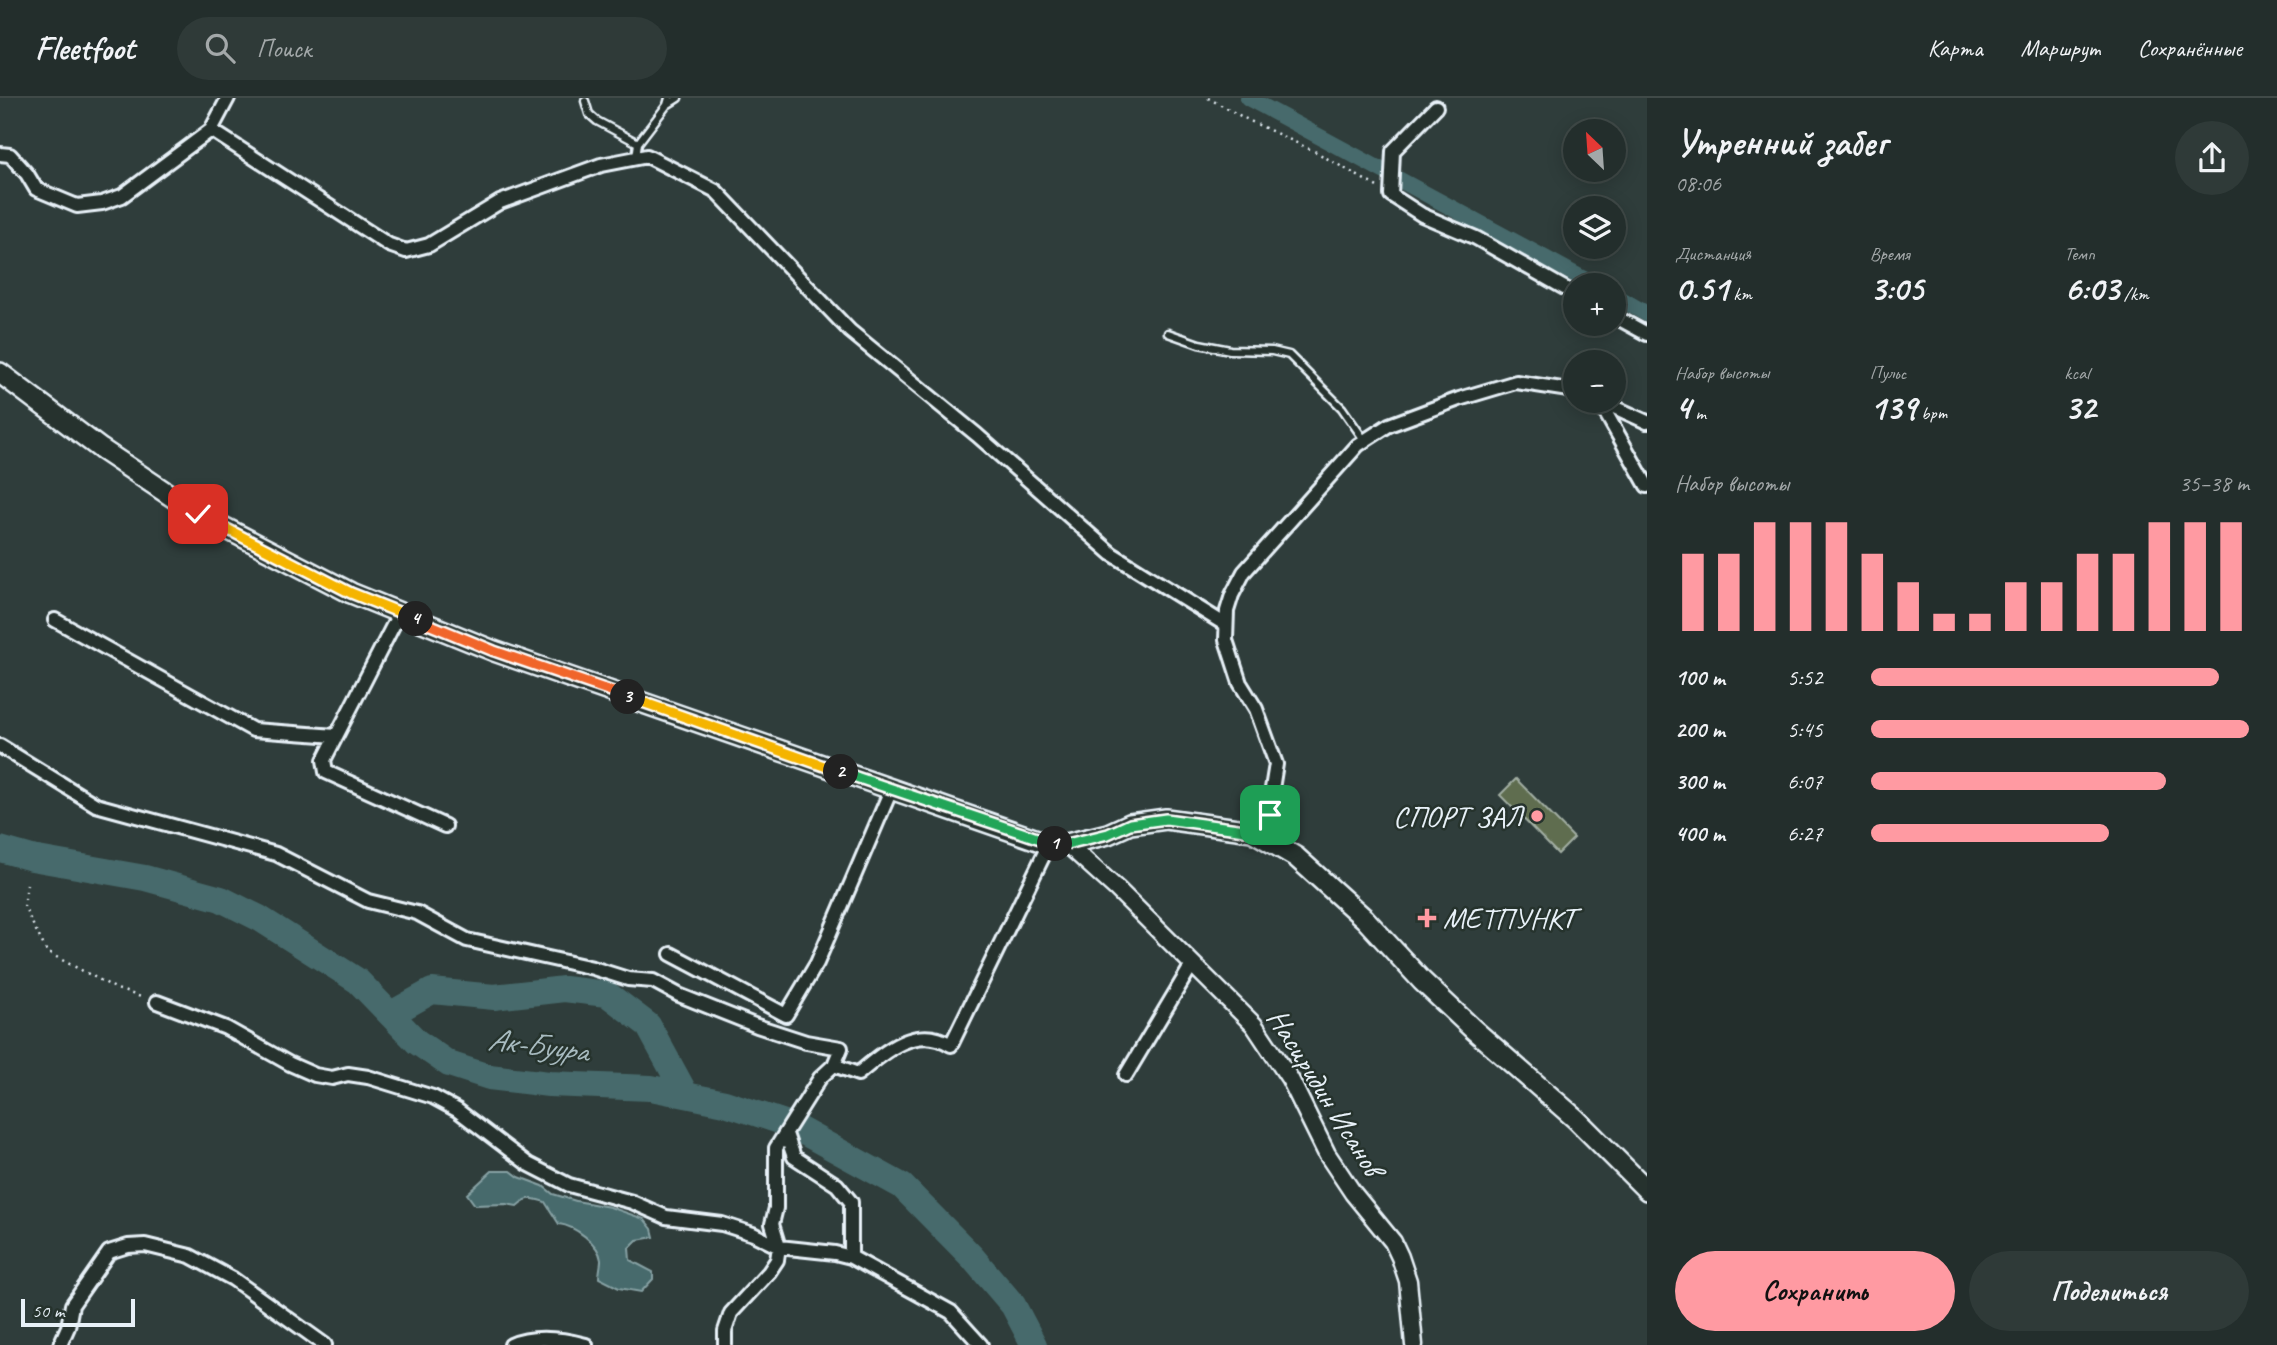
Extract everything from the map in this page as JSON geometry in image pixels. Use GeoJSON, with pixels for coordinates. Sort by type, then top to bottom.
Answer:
{"type":"FeatureCollection","features":[{"type":"Feature","properties":{"kind":"main road"},"geometry":{"type":"LineString","coordinates":[[0,373],[101,449],[198,514],[351,593],[494,651],[891,790],[1058,844],[1108,834],[1130,824],[1166,819],[1252,831],[1296,857],[1365,919],[1422,981],[1576,1119],[1647,1190]]}},
{"type":"Feature","properties":{"kind":"street"},"geometry":{"type":"LineString","coordinates":[[0,154],[10,155],[36,189],[77,206],[102,203],[122,196],[211,130],[228,98]]}},
{"type":"Feature","properties":{"kind":"street"},"geometry":{"type":"LineString","coordinates":[[1436,107],[1393,151],[1391,195],[1422,215],[1476,238],[1563,287]]}},
{"type":"Feature","properties":{"kind":"street"},"geometry":{"type":"LineString","coordinates":[[211,130],[389,245],[406,251],[429,245],[500,202],[601,165],[647,156],[716,191],[850,331],[978,435],[1112,554],[1226,625]]}},
{"type":"Feature","properties":{"kind":"street"},"geometry":{"type":"LineString","coordinates":[[1626,323],[1647,334]]}},
{"type":"Feature","properties":{"kind":"street"},"geometry":{"type":"LineString","coordinates":[[1252,831],[1264,824],[1270,815],[1276,764],[1256,709],[1240,683],[1226,640],[1232,595],[1244,572],[1349,455],[1364,440],[1390,425],[1459,399],[1516,382],[1563,389]]}},
{"type":"Feature","properties":{"kind":"street"},"geometry":{"type":"LineString","coordinates":[[1607,413],[1647,486]]}},
{"type":"Feature","properties":{"kind":"street"},"geometry":{"type":"LineString","coordinates":[[1626,413],[1647,422]]}},
{"type":"Feature","properties":{"kind":"street"},"geometry":{"type":"LineString","coordinates":[[400,612],[324,760],[326,772],[445,826]]}},
{"type":"Feature","properties":{"kind":"street"},"geometry":{"type":"LineString","coordinates":[[55,620],[253,730],[336,736]]}},
{"type":"Feature","properties":{"kind":"street"},"geometry":{"type":"LineString","coordinates":[[0,746],[96,805],[276,854],[368,901],[417,914],[467,940],[593,968],[628,979],[653,981],[678,995],[757,1026],[806,1042],[841,1048],[834,1065],[820,1078],[776,1148],[776,1208],[772,1224],[779,1247],[777,1260],[731,1313],[725,1331],[725,1345]]}},
{"type":"Feature","properties":{"kind":"street"},"geometry":{"type":"LineString","coordinates":[[671,954],[786,1016],[817,962],[891,790]]}},
{"type":"Feature","properties":{"kind":"street"},"geometry":{"type":"LineString","coordinates":[[834,1065],[858,1074],[899,1042],[929,1036],[951,1045],[1058,844]]}},
{"type":"Feature","properties":{"kind":"street","name":"Насиридин Исанов"},"geometry":{"type":"LineString","coordinates":[[1058,844],[1193,963],[1254,1025],[1290,1079],[1326,1154],[1353,1193],[1393,1242],[1408,1281],[1414,1345]]}},
{"type":"Feature","properties":{"kind":"street"},"geometry":{"type":"LineString","coordinates":[[1126,1075],[1193,963]]}},
{"type":"Feature","properties":{"kind":"street"},"geometry":{"type":"LineString","coordinates":[[157,1002],[226,1028],[290,1065],[315,1076],[332,1078],[348,1074],[368,1077],[433,1097],[457,1110],[528,1164],[569,1185],[632,1202],[666,1217],[732,1227],[779,1247],[851,1257],[951,1312],[981,1345]]}},
{"type":"Feature","properties":{"kind":"street"},"geometry":{"type":"LineString","coordinates":[[786,1134],[794,1157],[837,1185],[851,1202],[851,1257]]}},
{"type":"Feature","properties":{"kind":"street"},"geometry":{"type":"LineString","coordinates":[[60,1345],[68,1327],[72,1305],[109,1252],[128,1246],[145,1245],[190,1256],[225,1274],[326,1345]]}},
{"type":"Feature","properties":{"kind":"street"},"geometry":{"type":"LineString","coordinates":[[511,1345],[526,1339],[545,1339],[586,1345]]}},
{"type":"Feature","properties":{"kind":"lane"},"geometry":{"type":"LineString","coordinates":[[636,158],[638,143],[668,102],[678,98]]}},
{"type":"Feature","properties":{"kind":"lane"},"geometry":{"type":"LineString","coordinates":[[585,101],[589,114],[597,121],[638,143]]}},
{"type":"Feature","properties":{"kind":"lane"},"geometry":{"type":"LineString","coordinates":[[1168,333],[1199,344],[1230,350],[1272,351],[1289,355],[1342,408],[1364,440]]}},
{"type":"Feature","properties":{"kind":"path"},"geometry":{"type":"LineString","coordinates":[[1208,98],[1316,152],[1391,195]]}},
{"type":"Feature","properties":{"kind":"path"},"geometry":{"type":"LineString","coordinates":[[27,884],[24,907],[47,952],[80,972],[117,989],[157,1002]]}},
{"type":"Feature","properties":{"kind":"green space","name":"СПОРТ ЗАЛ"},"geometry":{"type":"Polygon","coordinates":[[[1516,779],[1574,838],[1558,854],[1500,795],[1516,779]]]}},
{"type":"Feature","properties":{"kind":"water"},"geometry":{"type":"Polygon","coordinates":[[[492,1171],[511,1171],[543,1186],[553,1194],[610,1207],[644,1219],[652,1229],[654,1237],[637,1240],[629,1248],[630,1260],[653,1272],[653,1279],[641,1292],[619,1288],[599,1278],[601,1260],[596,1247],[578,1232],[559,1224],[545,1202],[530,1199],[517,1206],[475,1205],[467,1194],[492,1171]]]}},
{"type":"Feature","properties":{"kind":"waterway"},"geometry":{"type":"LineString","coordinates":[[1248,98],[1573,273]]}},
{"type":"Feature","properties":{"kind":"waterway"},"geometry":{"type":"LineString","coordinates":[[1626,302],[1647,314]]}},
{"type":"Feature","properties":{"kind":"waterway","name":"Ак-Буура"},"geometry":{"type":"LineString","coordinates":[[0,849],[32,858],[145,878],[221,899],[259,918],[358,981],[417,1042],[449,1064],[489,1077],[549,1084],[651,1088],[725,1103],[791,1125],[902,1186],[972,1257],[1013,1305],[1034,1345]]}},
{"type":"Feature","properties":{"kind":"waterway"},"geometry":{"type":"LineString","coordinates":[[391,1014],[432,991],[494,997],[564,989],[607,994],[648,1025],[686,1095]]}},
{"type":"Feature","properties":{"kind":"place","name":"СПОРТ ЗАЛ"},"geometry":{"type":"Point","coordinates":[1537,816]}},
{"type":"Feature","properties":{"kind":"place","name":"МЕТПУНКТ"},"geometry":{"type":"Point","coordinates":[1427,918]}},
{"type":"Feature","properties":{"kind":"route"},"geometry":{"type":"LineString","coordinates":[[198,514],[351,593],[494,651],[1049,844],[1067,844],[1108,834],[1130,824],[1166,819],[1252,831],[1264,824],[1270,815]]}}]}
